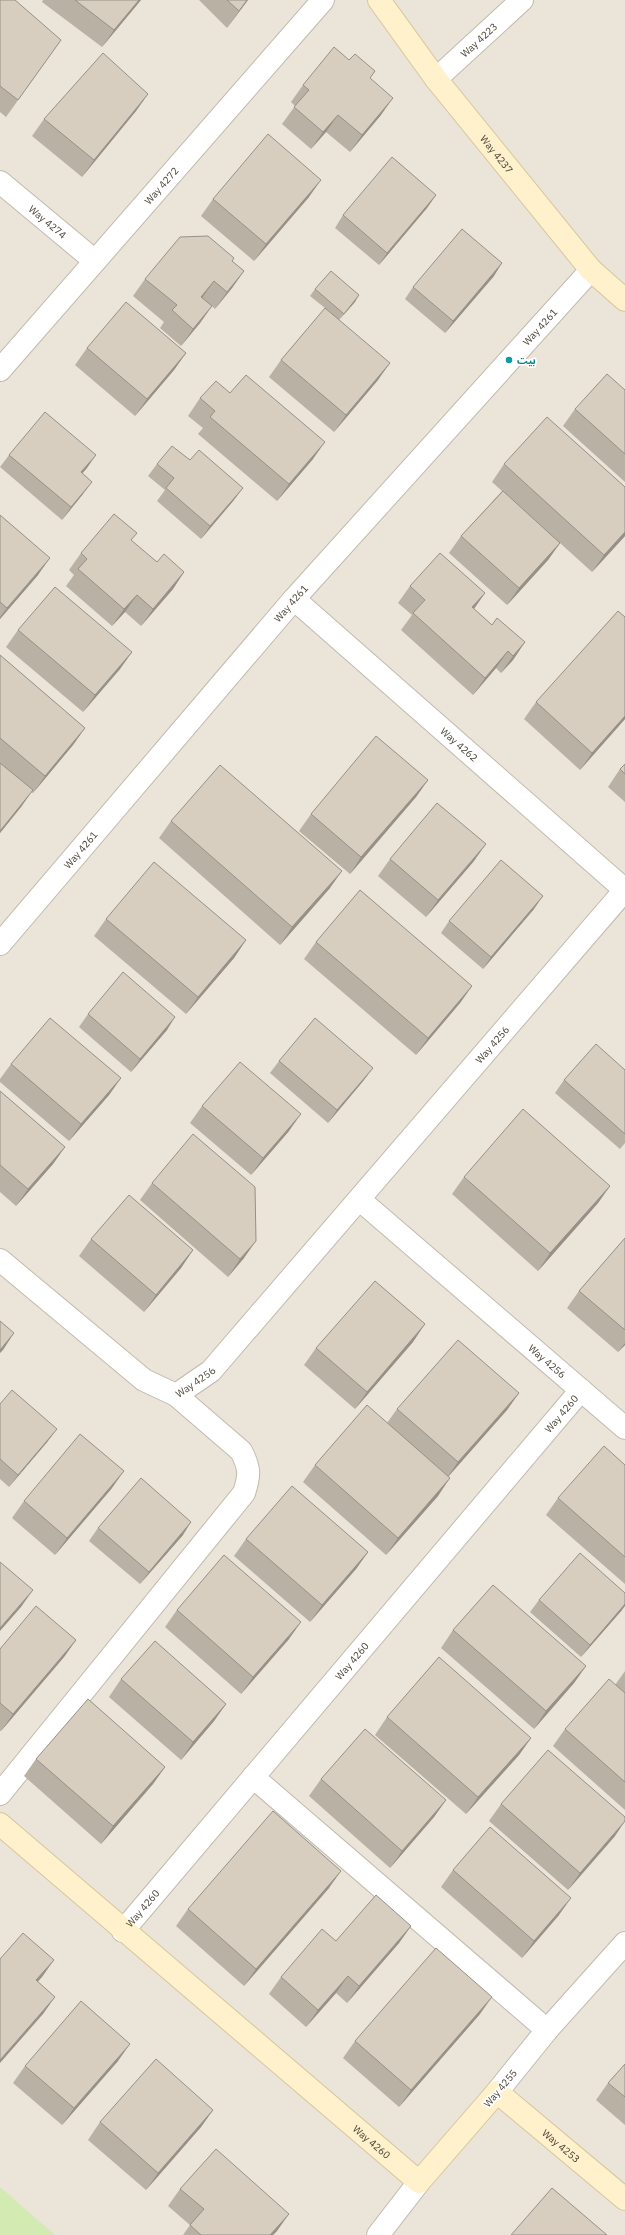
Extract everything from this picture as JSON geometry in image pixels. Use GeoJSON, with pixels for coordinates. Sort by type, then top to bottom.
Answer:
{"type":"FeatureCollection","features":[{"type":"Feature","properties":{"kind":"street","name":"Way 4272"},"geometry":{"type":"LineString","coordinates":[[0,370],[323,0]]}},
{"type":"Feature","properties":{"kind":"street","name":"Way 4237"},"geometry":{"type":"LineString","coordinates":[[379,0],[436,79],[591,270],[625,300]]}},
{"type":"Feature","properties":{"kind":"street","name":"Way 4223"},"geometry":{"type":"LineString","coordinates":[[436,79],[522,0]]}},
{"type":"Feature","properties":{"kind":"street","name":"Way 4274"},"geometry":{"type":"LineString","coordinates":[[0,182],[95,261]]}},
{"type":"Feature","properties":{"kind":"street","name":"Way 4261"},"geometry":{"type":"LineString","coordinates":[[0,944],[294,599],[591,270]]}},
{"type":"Feature","properties":{"kind":"street","name":"Way 4262"},"geometry":{"type":"LineString","coordinates":[[294,599],[625,890]]}},
{"type":"Feature","properties":{"kind":"street","name":"Way 4256"},"geometry":{"type":"LineString","coordinates":[[0,1260],[144,1380],[176,1395],[211,1371],[360,1200],[625,890]]}},
{"type":"Feature","properties":{"kind":"street","name":"Way 4256"},"geometry":{"type":"LineString","coordinates":[[360,1200],[625,1428]]}},
{"type":"Feature","properties":{"kind":"street","name":"Way 4260"},"geometry":{"type":"LineString","coordinates":[[123,1931],[581,1390]]}},
{"type":"Feature","properties":{"kind":"street"},"geometry":{"type":"LineString","coordinates":[[0,1794],[244,1493],[250,1477],[241,1451],[176,1395]]}},
{"type":"Feature","properties":{"kind":"street"},"geometry":{"type":"LineString","coordinates":[[254,1777],[547,2030]]}},
{"type":"Feature","properties":{"kind":"street","name":"Way 4260"},"geometry":{"type":"LineString","coordinates":[[0,1824],[123,1931],[419,2182]]}},
{"type":"Feature","properties":{"kind":"street","name":"Way 4255"},"geometry":{"type":"LineString","coordinates":[[378,2235],[419,2182],[497,2092],[547,2030],[625,1943]]}},
{"type":"Feature","properties":{"kind":"street","name":"Way 4253"},"geometry":{"type":"LineString","coordinates":[[497,2092],[625,2199]]}},
{"type":"Feature","properties":{"kind":"shaded area"},"geometry":{"type":"Polygon","coordinates":[[[0,0],[625,0],[625,2235],[0,2235],[0,0]]]}},
{"type":"Feature","properties":{"kind":"green space"},"geometry":{"type":"Polygon","coordinates":[[[0,2187],[55,2235],[0,2235],[0,2187]]]}},
{"type":"Feature","properties":{"kind":"building"},"geometry":{"type":"Polygon","coordinates":[[[0,0],[15,0],[61,40],[18,100],[0,86],[0,0]]]}},
{"type":"Feature","properties":{"kind":"building"},"geometry":{"type":"Polygon","coordinates":[[[75,0],[139,0],[114,30],[75,0]]]}},
{"type":"Feature","properties":{"kind":"building"},"geometry":{"type":"Polygon","coordinates":[[[227,0],[247,0],[239,11],[227,0]]]}},
{"type":"Feature","properties":{"kind":"building"},"geometry":{"type":"Polygon","coordinates":[[[334,47],[349,60],[355,54],[375,71],[370,78],[393,98],[362,135],[338,115],[323,132],[294,107],[309,90],[303,85],[334,47]]]}},
{"type":"Feature","properties":{"kind":"building"},"geometry":{"type":"Polygon","coordinates":[[[103,53],[148,94],[94,160],[44,119],[103,53]]]}},
{"type":"Feature","properties":{"kind":"building"},"geometry":{"type":"Polygon","coordinates":[[[268,134],[321,180],[266,244],[213,199],[268,134]]]}},
{"type":"Feature","properties":{"kind":"building"},"geometry":{"type":"Polygon","coordinates":[[[392,157],[436,195],[387,253],[343,215],[392,157]]]}},
{"type":"Feature","properties":{"kind":"building"},"geometry":{"type":"Polygon","coordinates":[[[462,229],[502,263],[453,321],[413,287],[462,229]]]}},
{"type":"Feature","properties":{"kind":"building"},"geometry":{"type":"Polygon","coordinates":[[[208,236],[234,258],[232,261],[244,271],[227,292],[214,281],[201,297],[212,306],[193,329],[172,310],[177,305],[145,279],[180,237],[208,236]]]}},
{"type":"Feature","properties":{"kind":"building"},"geometry":{"type":"Polygon","coordinates":[[[331,271],[359,295],[344,314],[315,289],[331,271]]]}},
{"type":"Feature","properties":{"kind":"building"},"geometry":{"type":"Polygon","coordinates":[[[126,302],[186,353],[147,399],[87,348],[126,302]]]}},
{"type":"Feature","properties":{"kind":"building"},"geometry":{"type":"Polygon","coordinates":[[[325,308],[390,363],[346,415],[281,360],[325,308]]]}},
{"type":"Feature","properties":{"kind":"building"},"geometry":{"type":"Polygon","coordinates":[[[607,374],[625,390],[625,454],[575,409],[607,374]]]}},
{"type":"Feature","properties":{"kind":"building"},"geometry":{"type":"Polygon","coordinates":[[[246,375],[325,442],[289,484],[210,417],[215,411],[200,398],[216,381],[230,393],[246,375]]]}},
{"type":"Feature","properties":{"kind":"building"},"geometry":{"type":"Polygon","coordinates":[[[45,412],[96,455],[81,472],[92,482],[71,507],[9,455],[45,412]]]}},
{"type":"Feature","properties":{"kind":"building"},"geometry":{"type":"Polygon","coordinates":[[[547,417],[625,487],[625,532],[604,555],[504,464],[547,417]]]}},
{"type":"Feature","properties":{"kind":"building"},"geometry":{"type":"Polygon","coordinates":[[[172,446],[190,460],[199,450],[243,488],[210,526],[166,488],[174,478],[157,464],[172,446]]]}},
{"type":"Feature","properties":{"kind":"building"},"geometry":{"type":"Polygon","coordinates":[[[503,491],[560,543],[519,588],[461,536],[503,491]]]}},
{"type":"Feature","properties":{"kind":"building"},"geometry":{"type":"Polygon","coordinates":[[[114,514],[137,533],[131,540],[157,562],[164,554],[184,572],[153,609],[137,595],[124,609],[78,569],[87,559],[81,553],[114,514]]]}},
{"type":"Feature","properties":{"kind":"building"},"geometry":{"type":"Polygon","coordinates":[[[0,515],[50,558],[7,608],[0,602],[0,515]]]}},
{"type":"Feature","properties":{"kind":"building"},"geometry":{"type":"Polygon","coordinates":[[[440,553],[485,593],[472,607],[492,625],[497,618],[525,642],[513,656],[508,651],[485,678],[413,613],[425,600],[410,586],[440,553]]]}},
{"type":"Feature","properties":{"kind":"building"},"geometry":{"type":"Polygon","coordinates":[[[55,587],[132,652],[95,695],[18,630],[55,587]]]}},
{"type":"Feature","properties":{"kind":"building"},"geometry":{"type":"Polygon","coordinates":[[[618,611],[625,617],[625,716],[592,753],[536,702],[618,611]]]}},
{"type":"Feature","properties":{"kind":"building"},"geometry":{"type":"Polygon","coordinates":[[[0,655],[85,728],[45,776],[0,738],[0,655]]]}},
{"type":"Feature","properties":{"kind":"building"},"geometry":{"type":"Polygon","coordinates":[[[376,736],[428,780],[361,857],[311,814],[376,736]]]}},
{"type":"Feature","properties":{"kind":"building"},"geometry":{"type":"Polygon","coordinates":[[[0,763],[33,790],[0,831],[0,763]]]}},
{"type":"Feature","properties":{"kind":"building"},"geometry":{"type":"Polygon","coordinates":[[[625,764],[625,774],[620,769],[625,764]]]}},
{"type":"Feature","properties":{"kind":"building"},"geometry":{"type":"Polygon","coordinates":[[[220,765],[342,871],[292,927],[171,821],[220,765]]]}},
{"type":"Feature","properties":{"kind":"building"},"geometry":{"type":"Polygon","coordinates":[[[437,803],[486,844],[438,900],[390,859],[437,803]]]}},
{"type":"Feature","properties":{"kind":"building"},"geometry":{"type":"Polygon","coordinates":[[[501,860],[543,896],[491,957],[449,921],[501,860]]]}},
{"type":"Feature","properties":{"kind":"building"},"geometry":{"type":"Polygon","coordinates":[[[154,862],[246,940],[198,997],[106,919],[154,862]]]}},
{"type":"Feature","properties":{"kind":"building"},"geometry":{"type":"Polygon","coordinates":[[[360,890],[472,986],[428,1038],[316,942],[360,890]]]}},
{"type":"Feature","properties":{"kind":"building"},"geometry":{"type":"Polygon","coordinates":[[[123,972],[175,1017],[140,1059],[88,1014],[123,972]]]}},
{"type":"Feature","properties":{"kind":"building"},"geometry":{"type":"Polygon","coordinates":[[[50,1018],[121,1078],[81,1124],[11,1064],[50,1018]]]}},
{"type":"Feature","properties":{"kind":"building"},"geometry":{"type":"Polygon","coordinates":[[[315,1018],[373,1068],[337,1110],[279,1061],[315,1018]]]}},
{"type":"Feature","properties":{"kind":"building"},"geometry":{"type":"Polygon","coordinates":[[[596,1044],[625,1070],[625,1134],[564,1080],[596,1044]]]}},
{"type":"Feature","properties":{"kind":"building"},"geometry":{"type":"Polygon","coordinates":[[[240,1062],[301,1114],[263,1158],[202,1106],[240,1062]]]}},
{"type":"Feature","properties":{"kind":"building"},"geometry":{"type":"Polygon","coordinates":[[[0,1091],[65,1147],[28,1189],[0,1165],[0,1091]]]}},
{"type":"Feature","properties":{"kind":"building"},"geometry":{"type":"Polygon","coordinates":[[[523,1109],[610,1186],[550,1253],[464,1177],[523,1109]]]}},
{"type":"Feature","properties":{"kind":"building"},"geometry":{"type":"Polygon","coordinates":[[[193,1134],[255,1187],[256,1241],[240,1259],[152,1183],[193,1134]]]}},
{"type":"Feature","properties":{"kind":"building"},"geometry":{"type":"Polygon","coordinates":[[[129,1195],[193,1250],[156,1295],[91,1239],[129,1195]]]}},
{"type":"Feature","properties":{"kind":"building"},"geometry":{"type":"Polygon","coordinates":[[[625,1238],[625,1330],[579,1291],[625,1238]]]}},
{"type":"Feature","properties":{"kind":"building"},"geometry":{"type":"Polygon","coordinates":[[[375,1281],[425,1324],[367,1392],[316,1348],[375,1281]]]}},
{"type":"Feature","properties":{"kind":"building"},"geometry":{"type":"Polygon","coordinates":[[[0,1321],[14,1333],[0,1350],[0,1321]]]}},
{"type":"Feature","properties":{"kind":"building"},"geometry":{"type":"Polygon","coordinates":[[[458,1340],[519,1393],[458,1462],[397,1409],[458,1340]]]}},
{"type":"Feature","properties":{"kind":"building"},"geometry":{"type":"Polygon","coordinates":[[[12,1390],[57,1429],[18,1475],[0,1459],[0,1404],[12,1390]]]}},
{"type":"Feature","properties":{"kind":"building"},"geometry":{"type":"Polygon","coordinates":[[[367,1405],[450,1478],[398,1538],[315,1465],[367,1405]]]}},
{"type":"Feature","properties":{"kind":"building"},"geometry":{"type":"Polygon","coordinates":[[[80,1434],[124,1471],[67,1538],[24,1501],[80,1434]]]}},
{"type":"Feature","properties":{"kind":"building"},"geometry":{"type":"Polygon","coordinates":[[[604,1446],[625,1465],[625,1557],[558,1498],[604,1446]]]}},
{"type":"Feature","properties":{"kind":"building"},"geometry":{"type":"Polygon","coordinates":[[[141,1478],[191,1522],[149,1572],[98,1528],[141,1478]]]}},
{"type":"Feature","properties":{"kind":"building"},"geometry":{"type":"Polygon","coordinates":[[[292,1486],[368,1552],[322,1605],[246,1539],[292,1486]]]}},
{"type":"Feature","properties":{"kind":"building"},"geometry":{"type":"Polygon","coordinates":[[[580,1553],[625,1593],[625,1604],[590,1645],[539,1600],[580,1553]]]}},
{"type":"Feature","properties":{"kind":"building"},"geometry":{"type":"Polygon","coordinates":[[[224,1555],[301,1622],[253,1677],[177,1610],[224,1555]]]}},
{"type":"Feature","properties":{"kind":"building"},"geometry":{"type":"Polygon","coordinates":[[[0,1562],[33,1590],[0,1628],[0,1562]]]}},
{"type":"Feature","properties":{"kind":"building"},"geometry":{"type":"Polygon","coordinates":[[[493,1585],[586,1666],[546,1711],[453,1630],[493,1585]]]}},
{"type":"Feature","properties":{"kind":"building"},"geometry":{"type":"Polygon","coordinates":[[[36,1606],[76,1640],[13,1714],[0,1703],[0,1649],[36,1606]]]}},
{"type":"Feature","properties":{"kind":"building"},"geometry":{"type":"Polygon","coordinates":[[[155,1641],[226,1704],[193,1742],[121,1679],[155,1641]]]}},
{"type":"Feature","properties":{"kind":"building"},"geometry":{"type":"Polygon","coordinates":[[[439,1657],[531,1738],[478,1797],[387,1717],[439,1657]]]}},
{"type":"Feature","properties":{"kind":"building"},"geometry":{"type":"Polygon","coordinates":[[[609,1679],[625,1693],[625,1782],[565,1729],[609,1679]]]}},
{"type":"Feature","properties":{"kind":"building"},"geometry":{"type":"Polygon","coordinates":[[[88,1699],[165,1767],[113,1826],[36,1759],[88,1699]]]}},
{"type":"Feature","properties":{"kind":"building"},"geometry":{"type":"Polygon","coordinates":[[[365,1729],[446,1800],[402,1851],[321,1779],[365,1729]]]}},
{"type":"Feature","properties":{"kind":"building"},"geometry":{"type":"Polygon","coordinates":[[[548,1750],[625,1817],[625,1821],[580,1873],[501,1804],[548,1750]]]}},
{"type":"Feature","properties":{"kind":"building"},"geometry":{"type":"Polygon","coordinates":[[[273,1811],[341,1871],[256,1969],[188,1909],[273,1811]]]}},
{"type":"Feature","properties":{"kind":"building"},"geometry":{"type":"Polygon","coordinates":[[[490,1827],[571,1898],[534,1941],[453,1870],[490,1827]]]}},
{"type":"Feature","properties":{"kind":"building"},"geometry":{"type":"Polygon","coordinates":[[[376,1895],[411,1926],[359,1986],[348,1976],[318,2010],[281,1977],[322,1929],[336,1941],[376,1895]]]}},
{"type":"Feature","properties":{"kind":"building"},"geometry":{"type":"Polygon","coordinates":[[[23,1933],[54,1960],[36,1980],[55,1997],[0,2060],[0,1959],[23,1933]]]}},
{"type":"Feature","properties":{"kind":"building"},"geometry":{"type":"Polygon","coordinates":[[[436,1948],[492,1997],[411,2090],[355,2041],[436,1948]]]}},
{"type":"Feature","properties":{"kind":"building"},"geometry":{"type":"Polygon","coordinates":[[[81,2001],[130,2044],[74,2108],[25,2066],[81,2001]]]}},
{"type":"Feature","properties":{"kind":"building"},"geometry":{"type":"Polygon","coordinates":[[[156,2059],[213,2110],[158,2173],[100,2122],[156,2059]]]}},
{"type":"Feature","properties":{"kind":"building"},"geometry":{"type":"Polygon","coordinates":[[[625,2064],[625,2097],[608,2083],[625,2064]]]}},
{"type":"Feature","properties":{"kind":"building"},"geometry":{"type":"Polygon","coordinates":[[[216,2149],[289,2214],[270,2235],[201,2235],[190,2225],[204,2209],[180,2189],[216,2149]]]}},
{"type":"Feature","properties":{"kind":"building"},"geometry":{"type":"Polygon","coordinates":[[[552,2188],[607,2235],[511,2235],[552,2188]]]}},
{"type":"Feature","properties":{"kind":"place","name":"بيت"},"geometry":{"type":"Point","coordinates":[509,360]}}]}
